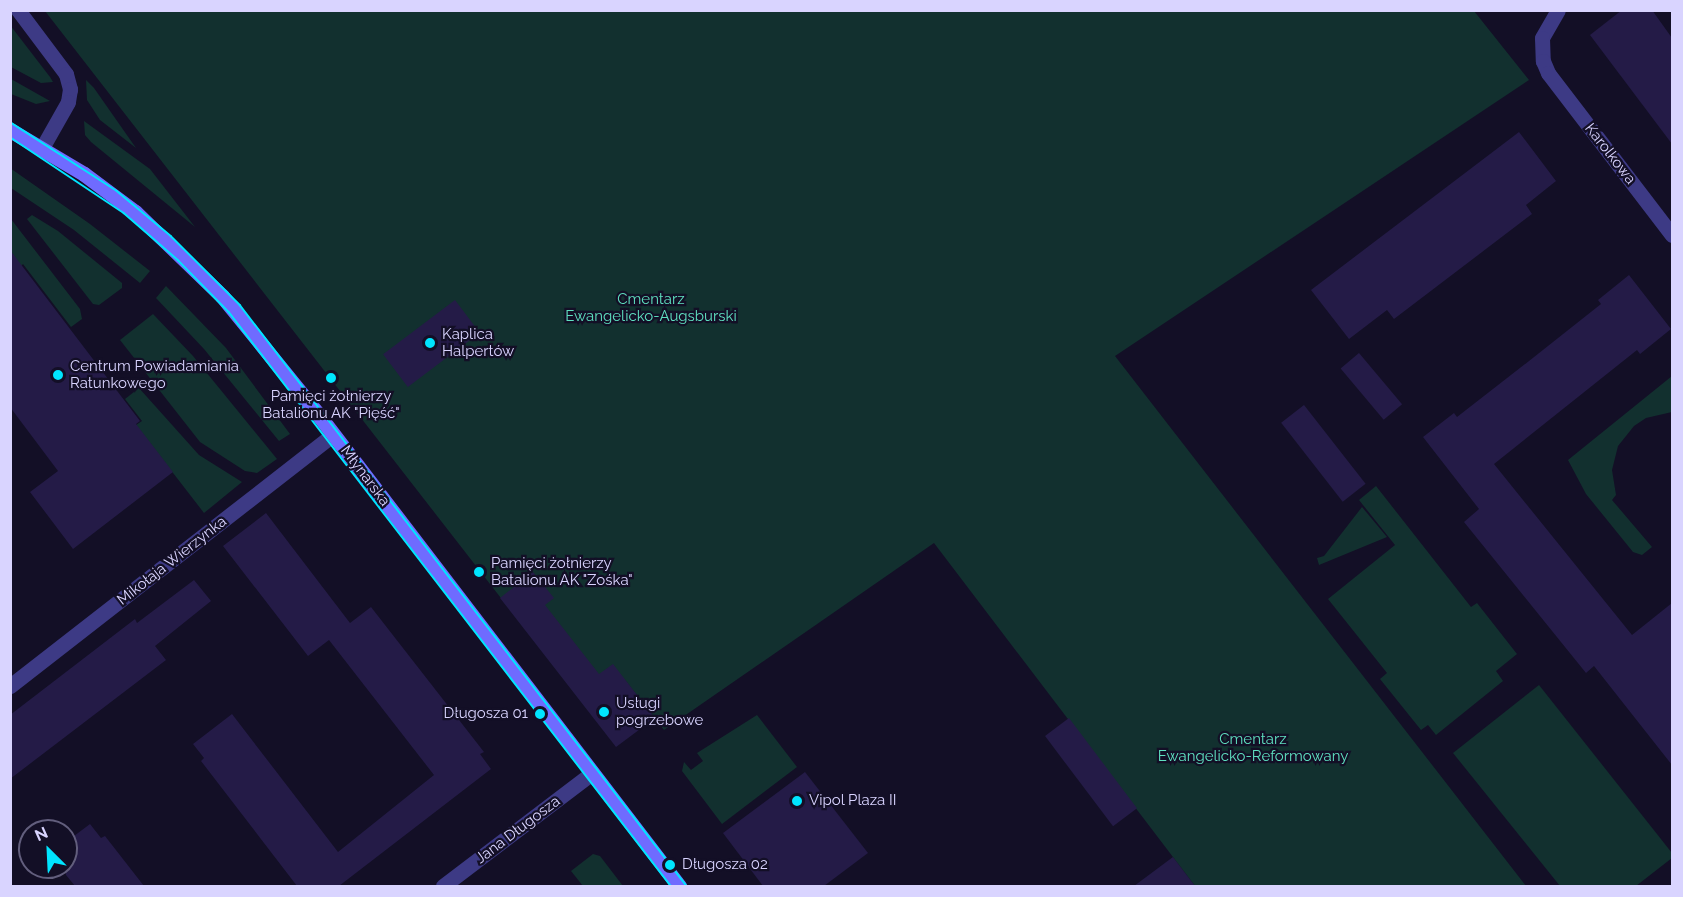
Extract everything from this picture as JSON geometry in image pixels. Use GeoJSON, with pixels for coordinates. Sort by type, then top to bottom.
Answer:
{"type":"FeatureCollection","features":[{"type":"Feature","properties":{"kind":"street"},"geometry":{"type":"LineString","coordinates":[[18,10],[66,74],[70,89],[68,102],[42,148]]}},
{"type":"Feature","properties":{"kind":"street","name":"Karolkowa"},"geometry":{"type":"LineString","coordinates":[[1558,10],[1542,38],[1543,61],[1548,73],[1672,235]]}},
{"type":"Feature","properties":{"kind":"street","name":"Młynarska"},"geometry":{"type":"LineString","coordinates":[[10,130],[102,187],[189,260],[242,319],[679,886]]}},
{"type":"Feature","properties":{"kind":"street","name":"Mikołaja Wierzynka"},"geometry":{"type":"LineString","coordinates":[[10,686],[333,435]]}},
{"type":"Feature","properties":{"kind":"street","name":"Jana Długosza"},"geometry":{"type":"LineString","coordinates":[[443,886],[592,773]]}},
{"type":"Feature","properties":{"kind":"green space","name":"Cmentarz Ewangelicko-Augsburski"},"geometry":{"type":"Polygon","coordinates":[[[45,11],[1474,11],[1529,80],[1115,356],[1526,886],[1195,886],[934,543],[664,730],[625,680],[587,709],[45,11]]]}},
{"type":"Feature","properties":{"kind":"green space"},"geometry":{"type":"Polygon","coordinates":[[[10,25],[53,82],[41,83],[11,67],[10,25]]]}},
{"type":"Feature","properties":{"kind":"green space"},"geometry":{"type":"Polygon","coordinates":[[[11,79],[50,101],[36,104],[11,94],[11,79]]]}},
{"type":"Feature","properties":{"kind":"green space"},"geometry":{"type":"Polygon","coordinates":[[[86,80],[136,148],[100,120],[87,100],[86,80]]]}},
{"type":"Feature","properties":{"kind":"green space"},"geometry":{"type":"Polygon","coordinates":[[[84,121],[150,169],[195,227],[91,142],[85,135],[84,121]]]}},
{"type":"Feature","properties":{"kind":"green space"},"geometry":{"type":"Polygon","coordinates":[[[10,168],[90,224],[150,271],[140,283],[74,230],[11,188],[10,168]]]}},
{"type":"Feature","properties":{"kind":"green space"},"geometry":{"type":"Polygon","coordinates":[[[32,215],[58,231],[122,283],[122,288],[99,305],[93,304],[27,219],[32,215]]]}},
{"type":"Feature","properties":{"kind":"green space"},"geometry":{"type":"Polygon","coordinates":[[[11,219],[80,309],[82,319],[71,327],[23,264],[20,267],[11,255],[11,219]]]}},
{"type":"Feature","properties":{"kind":"green space"},"geometry":{"type":"Polygon","coordinates":[[[166,286],[226,348],[290,434],[279,441],[204,349],[156,298],[166,286]]]}},
{"type":"Feature","properties":{"kind":"green space"},"geometry":{"type":"Polygon","coordinates":[[[153,314],[193,356],[277,459],[257,473],[245,471],[200,442],[120,340],[153,314]]]}},
{"type":"Feature","properties":{"kind":"green space"},"geometry":{"type":"Polygon","coordinates":[[[1672,376],[1672,412],[1646,418],[1634,426],[1618,446],[1612,470],[1616,495],[1612,500],[1652,547],[1642,555],[1633,552],[1586,494],[1568,460],[1672,376]]]}},
{"type":"Feature","properties":{"kind":"green space"},"geometry":{"type":"Polygon","coordinates":[[[139,388],[199,455],[242,482],[204,513],[136,425],[142,421],[125,399],[139,388]]]}},
{"type":"Feature","properties":{"kind":"green space"},"geometry":{"type":"Polygon","coordinates":[[[1376,486],[1471,607],[1477,603],[1517,654],[1496,671],[1503,681],[1436,735],[1428,725],[1421,730],[1380,679],[1387,673],[1328,599],[1395,545],[1359,500],[1376,486]]]}},
{"type":"Feature","properties":{"kind":"green space"},"geometry":{"type":"Polygon","coordinates":[[[1362,507],[1387,537],[1319,565],[1317,558],[1324,556],[1362,507]]]}},
{"type":"Feature","properties":{"kind":"green space"},"geometry":{"type":"Polygon","coordinates":[[[1539,685],[1672,853],[1672,858],[1636,886],[1560,886],[1453,753],[1539,685]]]}},
{"type":"Feature","properties":{"kind":"green space"},"geometry":{"type":"Polygon","coordinates":[[[757,715],[797,767],[722,824],[682,771],[684,762],[691,770],[703,761],[697,753],[757,715]]]}},
{"type":"Feature","properties":{"kind":"green space"},"geometry":{"type":"Polygon","coordinates":[[[593,854],[600,856],[623,886],[583,886],[571,871],[593,854]]]}},
{"type":"Feature","properties":{"kind":"building"},"geometry":{"type":"Polygon","coordinates":[[[1622,10],[1652,10],[1672,38],[1672,144],[1590,35],[1622,10]]]}},
{"type":"Feature","properties":{"kind":"building"},"geometry":{"type":"Polygon","coordinates":[[[1519,132],[1556,181],[1526,205],[1532,214],[1394,319],[1387,310],[1349,339],[1311,290],[1519,132]]]}},
{"type":"Feature","properties":{"kind":"building","name":"Centrum Powiadamiania Ratunkowego"},"geometry":{"type":"Polygon","coordinates":[[[10,250],[140,421],[136,424],[173,472],[73,549],[30,492],[58,471],[10,407],[10,250]]]}},
{"type":"Feature","properties":{"kind":"building"},"geometry":{"type":"Polygon","coordinates":[[[1629,275],[1671,329],[1640,354],[1637,350],[1494,464],[1632,635],[1672,603],[1672,765],[1594,666],[1586,673],[1464,522],[1479,509],[1423,437],[1454,413],[1457,417],[1529,361],[1601,304],[1598,300],[1629,275]]]}},
{"type":"Feature","properties":{"kind":"building","name":"Kaplica Halpertów"},"geometry":{"type":"Polygon","coordinates":[[[455,300],[480,333],[408,387],[383,354],[455,300]]]}},
{"type":"Feature","properties":{"kind":"building"},"geometry":{"type":"Polygon","coordinates":[[[1359,353],[1402,404],[1384,420],[1341,368],[1359,353]]]}},
{"type":"Feature","properties":{"kind":"building"},"geometry":{"type":"Polygon","coordinates":[[[1304,405],[1366,484],[1343,502],[1281,423],[1304,405]]]}},
{"type":"Feature","properties":{"kind":"building"},"geometry":{"type":"Polygon","coordinates":[[[266,513],[350,623],[371,607],[484,752],[480,754],[491,769],[339,886],[297,886],[201,761],[204,758],[193,744],[232,714],[338,852],[434,775],[329,640],[308,656],[223,546],[266,513]]]}},
{"type":"Feature","properties":{"kind":"building"},"geometry":{"type":"Polygon","coordinates":[[[533,572],[554,598],[545,605],[599,674],[613,664],[655,718],[616,747],[500,598],[533,572]]]}},
{"type":"Feature","properties":{"kind":"building"},"geometry":{"type":"Polygon","coordinates":[[[194,580],[211,601],[155,646],[166,660],[10,779],[10,715],[135,619],[137,623],[194,580]]]}},
{"type":"Feature","properties":{"kind":"building"},"geometry":{"type":"Polygon","coordinates":[[[1069,718],[1137,808],[1113,826],[1045,736],[1069,718]]]}},
{"type":"Feature","properties":{"kind":"building","name":"Vipol Plaza II"},"geometry":{"type":"Polygon","coordinates":[[[805,772],[868,853],[824,886],[763,886],[723,833],[805,772]]]}},
{"type":"Feature","properties":{"kind":"building"},"geometry":{"type":"Polygon","coordinates":[[[90,824],[101,838],[105,836],[144,886],[75,886],[69,879],[78,879],[78,833],[90,824]]]}},
{"type":"Feature","properties":{"kind":"building"},"geometry":{"type":"Polygon","coordinates":[[[1173,857],[1195,886],[1134,886],[1173,857]]]}},
{"type":"Feature","properties":{"kind":"tram line"},"geometry":{"type":"LineString","coordinates":[[10,122],[117,191],[171,236],[240,305],[687,886]]}},
{"type":"Feature","properties":{"kind":"tram line"},"geometry":{"type":"LineString","coordinates":[[10,137],[124,213],[178,260],[229,312],[671,886]]}},
{"type":"Feature","properties":{"kind":"place","name":"Kaplica Halpertów"},"geometry":{"type":"Point","coordinates":[430,343]}},
{"type":"Feature","properties":{"kind":"place","name":"Centrum Powiadamiania Ratunkowego"},"geometry":{"type":"Point","coordinates":[58,375]}},
{"type":"Feature","properties":{"kind":"place","name":"Pamięci żołnierzy Batalionu AK \"Pięść\""},"geometry":{"type":"Point","coordinates":[331,378]}},
{"type":"Feature","properties":{"kind":"place","name":"Pamięci żołnierzy Batalionu AK \"Zośka\""},"geometry":{"type":"Point","coordinates":[479,572]}},
{"type":"Feature","properties":{"kind":"place","name":"Usługi pogrzebowe"},"geometry":{"type":"Point","coordinates":[604,712]}},
{"type":"Feature","properties":{"kind":"place","name":"Długosza 01"},"geometry":{"type":"Point","coordinates":[540,714]}},
{"type":"Feature","properties":{"kind":"place","name":"Vipol Plaza II"},"geometry":{"type":"Point","coordinates":[797,801]}},
{"type":"Feature","properties":{"kind":"place","name":"Długosza 02"},"geometry":{"type":"Point","coordinates":[670,865]}},
{"type":"Feature","properties":{"kind":"park label","name":"Cmentarz Ewangelicko-Reformowany"},"geometry":{"type":"Point","coordinates":[1253,748]}}]}
